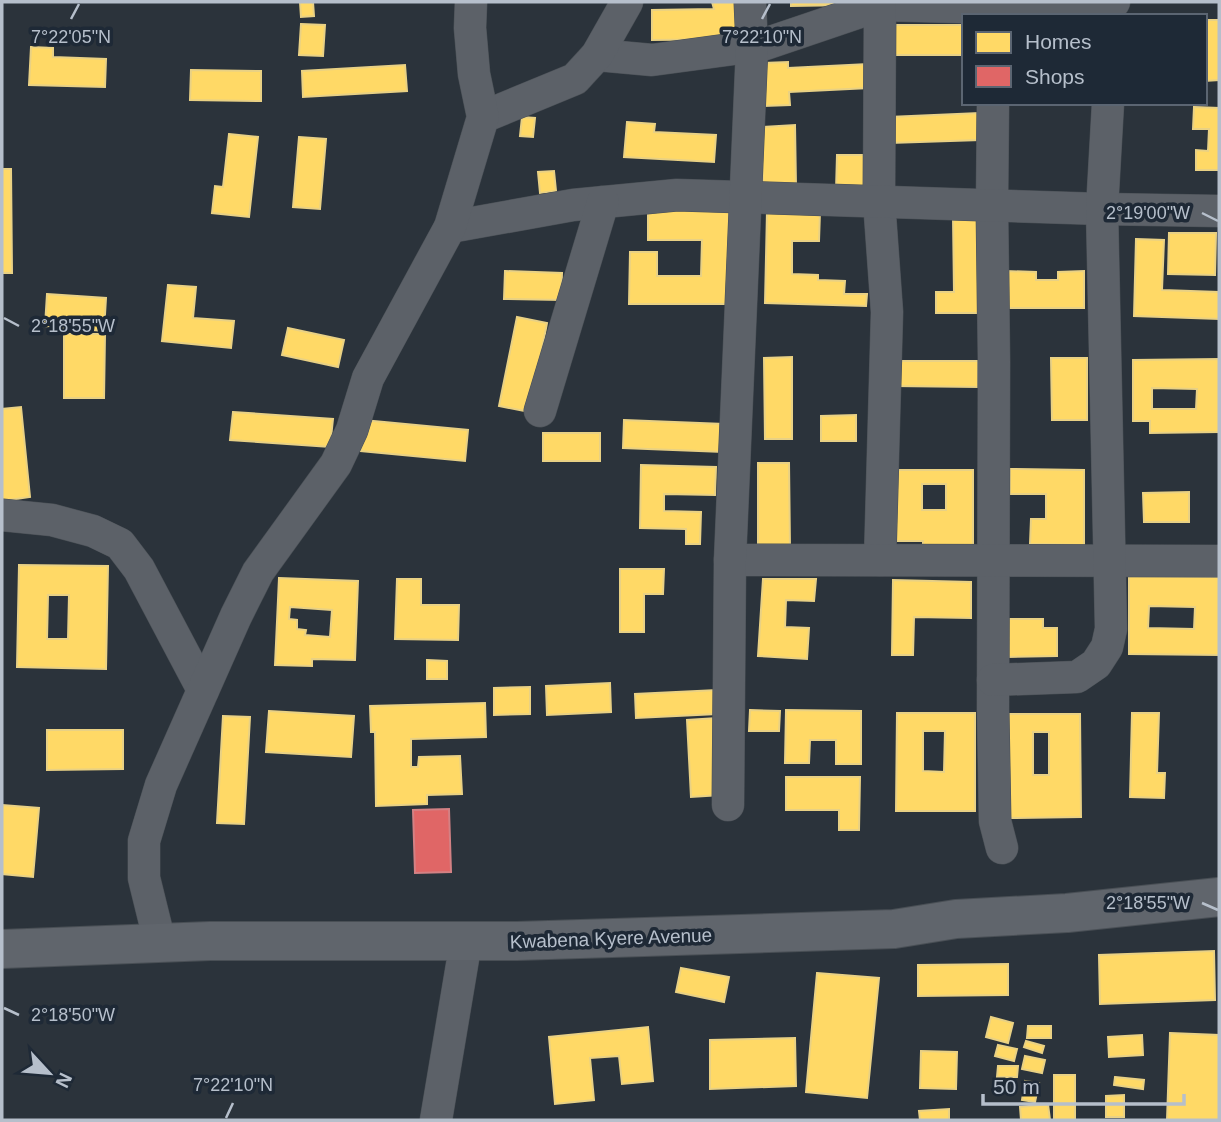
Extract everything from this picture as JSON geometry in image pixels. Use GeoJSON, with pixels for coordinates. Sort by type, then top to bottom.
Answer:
{"type":"FeatureCollection","features":[{"type":"Feature","properties":{"kind":"main road","name":"Kwabena Kyere Avenue"},"geometry":{"type":"LineString","coordinates":[[2,949],[209,941],[466,941],[894,929],[956,919],[1067,913],[1219,897]]}},
{"type":"Feature","properties":{"kind":"street"},"geometry":{"type":"LineString","coordinates":[[160,943],[144,878],[144,841],[161,785],[236,615],[258,572],[336,464],[352,430],[368,378],[450,227],[483,117],[474,74],[471,2]]}},
{"type":"Feature","properties":{"kind":"street"},"geometry":{"type":"LineString","coordinates":[[483,117],[575,79],[597,55],[627,2]]}},
{"type":"Feature","properties":{"kind":"street"},"geometry":{"type":"LineString","coordinates":[[728,805],[730,560],[752,47],[750,2]]}},
{"type":"Feature","properties":{"kind":"street"},"geometry":{"type":"LineString","coordinates":[[597,55],[652,60],[762,46],[880,4],[995,9],[1114,2]]}},
{"type":"Feature","properties":{"kind":"street"},"geometry":{"type":"LineString","coordinates":[[880,4],[879,201],[887,312],[880,560]]}},
{"type":"Feature","properties":{"kind":"street"},"geometry":{"type":"LineString","coordinates":[[993,105],[993,680],[995,821],[1002,848]]}},
{"type":"Feature","properties":{"kind":"street"},"geometry":{"type":"LineString","coordinates":[[993,680],[1077,677],[1096,664],[1107,647],[1111,629],[1101,209],[1108,105]]}},
{"type":"Feature","properties":{"kind":"street"},"geometry":{"type":"LineString","coordinates":[[450,227],[573,205],[677,195],[1219,211]]}},
{"type":"Feature","properties":{"kind":"street"},"geometry":{"type":"LineString","coordinates":[[540,411],[603,202]]}},
{"type":"Feature","properties":{"kind":"street"},"geometry":{"type":"LineString","coordinates":[[2,514],[52,520],[93,531],[120,544],[139,569],[203,690]]}},
{"type":"Feature","properties":{"kind":"street"},"geometry":{"type":"LineString","coordinates":[[730,560],[1219,561]]}},
{"type":"Feature","properties":{"kind":"street"},"geometry":{"type":"LineString","coordinates":[[436,1120],[466,941]]}},
{"type":"Feature","properties":{"kind":"building: Homes"},"geometry":{"type":"Polygon","coordinates":[[[300,2],[313,2],[314,16],[301,17],[300,2]]]}},
{"type":"Feature","properties":{"kind":"building: Homes"},"geometry":{"type":"Polygon","coordinates":[[[712,2],[737,2],[742,39],[652,40],[652,10],[714,9],[712,2]]]}},
{"type":"Feature","properties":{"kind":"building: Homes"},"geometry":{"type":"Polygon","coordinates":[[[791,2],[851,2],[851,5],[791,6],[791,2]]]}},
{"type":"Feature","properties":{"kind":"building: Homes"},"geometry":{"type":"Polygon","coordinates":[[[1207,20],[1219,20],[1219,80],[1207,81],[1207,20]]]}},
{"type":"Feature","properties":{"kind":"building: Homes"},"geometry":{"type":"Polygon","coordinates":[[[301,24],[325,25],[323,56],[299,55],[301,24]]]}},
{"type":"Feature","properties":{"kind":"building: Homes"},"geometry":{"type":"Polygon","coordinates":[[[893,25],[962,25],[962,55],[892,55],[893,25]]]}},
{"type":"Feature","properties":{"kind":"building: Homes"},"geometry":{"type":"Polygon","coordinates":[[[31,47],[53,48],[53,57],[106,59],[105,87],[29,85],[31,47]]]}},
{"type":"Feature","properties":{"kind":"building: Homes"},"geometry":{"type":"Polygon","coordinates":[[[788,62],[788,68],[868,64],[869,88],[789,92],[790,105],[764,106],[761,63],[788,62]]]}},
{"type":"Feature","properties":{"kind":"building: Homes"},"geometry":{"type":"Polygon","coordinates":[[[405,65],[407,91],[303,97],[302,71],[405,65]]]}},
{"type":"Feature","properties":{"kind":"building: Homes"},"geometry":{"type":"Polygon","coordinates":[[[191,70],[261,71],[261,101],[190,100],[191,70]]]}},
{"type":"Feature","properties":{"kind":"building: Homes"},"geometry":{"type":"Polygon","coordinates":[[[1194,107],[1219,108],[1219,170],[1196,170],[1196,150],[1208,151],[1209,129],[1193,129],[1194,107]]]}},
{"type":"Feature","properties":{"kind":"building: Homes"},"geometry":{"type":"Polygon","coordinates":[[[979,113],[980,140],[890,143],[889,117],[979,113]]]}},
{"type":"Feature","properties":{"kind":"building: Homes"},"geometry":{"type":"Polygon","coordinates":[[[522,117],[535,118],[533,137],[520,136],[522,117]]]}},
{"type":"Feature","properties":{"kind":"building: Homes"},"geometry":{"type":"Polygon","coordinates":[[[627,122],[655,124],[654,132],[716,135],[714,162],[624,157],[627,122]]]}},
{"type":"Feature","properties":{"kind":"building: Homes"},"geometry":{"type":"Polygon","coordinates":[[[795,125],[796,186],[763,188],[761,127],[795,125]]]}},
{"type":"Feature","properties":{"kind":"building: Homes"},"geometry":{"type":"Polygon","coordinates":[[[229,134],[258,137],[249,217],[212,213],[215,186],[223,187],[229,134]]]}},
{"type":"Feature","properties":{"kind":"building: Homes"},"geometry":{"type":"Polygon","coordinates":[[[299,137],[326,139],[320,209],[293,207],[299,137]]]}},
{"type":"Feature","properties":{"kind":"building: Homes"},"geometry":{"type":"Polygon","coordinates":[[[837,155],[869,155],[868,191],[836,190],[837,155]]]}},
{"type":"Feature","properties":{"kind":"building: Homes"},"geometry":{"type":"Polygon","coordinates":[[[2,169],[11,169],[12,273],[2,273],[2,169]]]}},
{"type":"Feature","properties":{"kind":"building: Homes"},"geometry":{"type":"Polygon","coordinates":[[[554,171],[556,191],[540,193],[538,172],[554,171]]]}},
{"type":"Feature","properties":{"kind":"building: Homes"},"geometry":{"type":"Polygon","coordinates":[[[648,210],[729,210],[728,304],[629,304],[630,252],[657,252],[657,276],[701,276],[702,240],[648,240],[648,210]]]}},
{"type":"Feature","properties":{"kind":"building: Homes"},"geometry":{"type":"Polygon","coordinates":[[[767,211],[820,212],[819,241],[792,241],[792,274],[818,275],[818,280],[845,281],[844,294],[867,294],[866,306],[765,303],[767,211]]]}},
{"type":"Feature","properties":{"kind":"building: Homes"},"geometry":{"type":"Polygon","coordinates":[[[979,216],[980,313],[936,313],[936,292],[954,292],[953,217],[979,216]]]}},
{"type":"Feature","properties":{"kind":"building: Homes"},"geometry":{"type":"Polygon","coordinates":[[[1169,233],[1216,233],[1215,275],[1168,274],[1169,233]]]}},
{"type":"Feature","properties":{"kind":"building: Homes"},"geometry":{"type":"Polygon","coordinates":[[[1136,239],[1164,240],[1162,290],[1219,292],[1219,319],[1134,316],[1136,239]]]}},
{"type":"Feature","properties":{"kind":"building: Homes"},"geometry":{"type":"Polygon","coordinates":[[[505,271],[562,273],[561,300],[504,299],[505,271]]]}},
{"type":"Feature","properties":{"kind":"building: Homes"},"geometry":{"type":"Polygon","coordinates":[[[1005,271],[1036,272],[1036,280],[1058,280],[1058,272],[1084,271],[1084,308],[1004,308],[1005,271]]]}},
{"type":"Feature","properties":{"kind":"building: Homes"},"geometry":{"type":"Polygon","coordinates":[[[168,285],[196,287],[193,318],[234,321],[231,348],[162,341],[168,285]]]}},
{"type":"Feature","properties":{"kind":"building: Homes"},"geometry":{"type":"Polygon","coordinates":[[[47,294],[106,298],[104,331],[45,326],[47,294]]]}},
{"type":"Feature","properties":{"kind":"building: Homes"},"geometry":{"type":"Polygon","coordinates":[[[517,317],[547,323],[530,412],[499,406],[517,317]]]}},
{"type":"Feature","properties":{"kind":"building: Homes"},"geometry":{"type":"Polygon","coordinates":[[[288,328],[344,340],[338,367],[282,355],[288,328]]]}},
{"type":"Feature","properties":{"kind":"building: Homes"},"geometry":{"type":"Polygon","coordinates":[[[64,334],[105,334],[104,398],[64,398],[64,334]]]}},
{"type":"Feature","properties":{"kind":"building: Homes"},"geometry":{"type":"Polygon","coordinates":[[[792,357],[792,439],[765,439],[764,358],[792,357]]]}},
{"type":"Feature","properties":{"kind":"building: Homes"},"geometry":{"type":"Polygon","coordinates":[[[1051,358],[1087,358],[1087,420],[1052,420],[1051,358]]]}},
{"type":"Feature","properties":{"kind":"building: Homes"},"geometry":{"type":"Polygon","coordinates":[[[1219,359],[1219,432],[1150,433],[1150,421],[1133,421],[1133,360],[1219,359]],[[1152,388],[1152,409],[1196,409],[1197,389],[1152,388]]]}},
{"type":"Feature","properties":{"kind":"building: Homes"},"geometry":{"type":"Polygon","coordinates":[[[893,361],[978,361],[978,387],[893,386],[893,361]]]}},
{"type":"Feature","properties":{"kind":"building: Homes"},"geometry":{"type":"Polygon","coordinates":[[[21,407],[30,497],[2,501],[2,409],[21,407]]]}},
{"type":"Feature","properties":{"kind":"building: Homes"},"geometry":{"type":"Polygon","coordinates":[[[233,412],[333,419],[330,447],[230,440],[233,412]]]}},
{"type":"Feature","properties":{"kind":"building: Homes"},"geometry":{"type":"Polygon","coordinates":[[[856,415],[856,441],[821,441],[821,416],[856,415]]]}},
{"type":"Feature","properties":{"kind":"building: Homes"},"geometry":{"type":"Polygon","coordinates":[[[363,420],[468,430],[465,461],[361,451],[363,420]]]}},
{"type":"Feature","properties":{"kind":"building: Homes"},"geometry":{"type":"Polygon","coordinates":[[[624,420],[724,424],[723,452],[623,448],[624,420]]]}},
{"type":"Feature","properties":{"kind":"building: Homes"},"geometry":{"type":"Polygon","coordinates":[[[543,433],[600,433],[600,461],[543,461],[543,433]]]}},
{"type":"Feature","properties":{"kind":"building: Homes"},"geometry":{"type":"Polygon","coordinates":[[[758,463],[789,463],[790,548],[758,549],[758,463]]]}},
{"type":"Feature","properties":{"kind":"building: Homes"},"geometry":{"type":"Polygon","coordinates":[[[641,465],[716,467],[715,495],[664,494],[664,511],[701,512],[700,544],[686,544],[686,529],[640,528],[641,465]]]}},
{"type":"Feature","properties":{"kind":"building: Homes"},"geometry":{"type":"Polygon","coordinates":[[[1010,469],[1084,470],[1084,545],[1030,544],[1031,519],[1046,519],[1046,494],[1010,494],[1010,469]]]}},
{"type":"Feature","properties":{"kind":"building: Homes"},"geometry":{"type":"Polygon","coordinates":[[[894,470],[973,470],[973,546],[923,546],[923,541],[894,541],[894,470]],[[922,484],[922,510],[946,510],[946,484],[922,484]]]}},
{"type":"Feature","properties":{"kind":"building: Homes"},"geometry":{"type":"Polygon","coordinates":[[[1189,492],[1189,522],[1144,522],[1143,493],[1189,492]]]}},
{"type":"Feature","properties":{"kind":"building: Homes"},"geometry":{"type":"Polygon","coordinates":[[[19,565],[108,566],[106,669],[17,667],[19,565]],[[48,595],[47,639],[68,639],[69,595],[48,595]]]}},
{"type":"Feature","properties":{"kind":"building: Homes"},"geometry":{"type":"Polygon","coordinates":[[[620,569],[664,569],[663,594],[644,594],[644,632],[620,632],[620,569]]]}},
{"type":"Feature","properties":{"kind":"building: Homes"},"geometry":{"type":"Polygon","coordinates":[[[1129,576],[1219,577],[1219,655],[1129,654],[1129,576]],[[1149,606],[1148,628],[1194,629],[1195,607],[1149,606]]]}},
{"type":"Feature","properties":{"kind":"building: Homes"},"geometry":{"type":"Polygon","coordinates":[[[279,578],[358,581],[355,660],[312,659],[312,666],[275,665],[279,578]],[[290,607],[289,619],[297,620],[297,629],[306,630],[305,635],[330,637],[332,610],[290,607]]]}},
{"type":"Feature","properties":{"kind":"building: Homes"},"geometry":{"type":"Polygon","coordinates":[[[397,579],[421,579],[421,605],[459,605],[458,640],[395,639],[397,579]]]}},
{"type":"Feature","properties":{"kind":"building: Homes"},"geometry":{"type":"Polygon","coordinates":[[[763,579],[816,579],[814,601],[786,600],[785,627],[809,628],[807,659],[758,656],[763,579]]]}},
{"type":"Feature","properties":{"kind":"building: Homes"},"geometry":{"type":"Polygon","coordinates":[[[893,580],[971,582],[971,618],[914,617],[913,655],[892,655],[893,580]]]}},
{"type":"Feature","properties":{"kind":"building: Homes"},"geometry":{"type":"Polygon","coordinates":[[[1008,619],[1043,619],[1043,628],[1057,628],[1057,656],[1008,657],[1008,619]]]}},
{"type":"Feature","properties":{"kind":"building: Homes"},"geometry":{"type":"Polygon","coordinates":[[[427,660],[447,661],[447,679],[427,679],[427,660]]]}},
{"type":"Feature","properties":{"kind":"building: Homes"},"geometry":{"type":"Polygon","coordinates":[[[610,683],[611,712],[547,715],[546,686],[610,683]]]}},
{"type":"Feature","properties":{"kind":"building: Homes"},"geometry":{"type":"Polygon","coordinates":[[[530,687],[530,714],[494,715],[494,688],[530,687]]]}},
{"type":"Feature","properties":{"kind":"building: Homes"},"geometry":{"type":"Polygon","coordinates":[[[717,690],[717,714],[636,718],[635,694],[717,690]]]}},
{"type":"Feature","properties":{"kind":"building: Homes"},"geometry":{"type":"Polygon","coordinates":[[[485,703],[486,737],[411,739],[411,767],[418,767],[419,757],[460,756],[462,794],[427,795],[427,804],[376,806],[375,732],[371,732],[370,706],[485,703]]]}},
{"type":"Feature","properties":{"kind":"building: Homes"},"geometry":{"type":"Polygon","coordinates":[[[750,710],[780,711],[779,731],[749,731],[750,710]]]}},
{"type":"Feature","properties":{"kind":"building: Homes"},"geometry":{"type":"Polygon","coordinates":[[[786,710],[861,711],[861,764],[836,764],[836,740],[810,740],[809,763],[785,763],[786,710]]]}},
{"type":"Feature","properties":{"kind":"building: Homes"},"geometry":{"type":"Polygon","coordinates":[[[269,711],[354,716],[351,757],[266,752],[269,711]]]}},
{"type":"Feature","properties":{"kind":"building: Homes"},"geometry":{"type":"Polygon","coordinates":[[[897,713],[975,713],[975,811],[896,811],[897,713]],[[923,731],[923,771],[944,772],[945,731],[923,731]]]}},
{"type":"Feature","properties":{"kind":"building: Homes"},"geometry":{"type":"Polygon","coordinates":[[[1132,713],[1159,713],[1157,773],[1165,773],[1164,798],[1130,797],[1132,713]]]}},
{"type":"Feature","properties":{"kind":"building: Homes"},"geometry":{"type":"Polygon","coordinates":[[[1008,714],[1080,714],[1081,817],[1009,818],[1008,714]],[[1033,732],[1033,775],[1049,775],[1049,732],[1033,732]]]}},
{"type":"Feature","properties":{"kind":"building: Homes"},"geometry":{"type":"Polygon","coordinates":[[[223,716],[250,717],[244,824],[217,823],[223,716]]]}},
{"type":"Feature","properties":{"kind":"building: Homes"},"geometry":{"type":"Polygon","coordinates":[[[717,718],[721,795],[691,797],[687,720],[717,718]]]}},
{"type":"Feature","properties":{"kind":"building: Homes"},"geometry":{"type":"Polygon","coordinates":[[[47,730],[123,730],[123,769],[47,770],[47,730]]]}},
{"type":"Feature","properties":{"kind":"building: Homes"},"geometry":{"type":"Polygon","coordinates":[[[786,777],[860,777],[859,830],[839,830],[839,810],[786,810],[786,777]]]}},
{"type":"Feature","properties":{"kind":"building: Homes"},"geometry":{"type":"Polygon","coordinates":[[[2,805],[39,808],[33,877],[2,874],[2,805]]]}},
{"type":"Feature","properties":{"kind":"building: Homes"},"geometry":{"type":"Polygon","coordinates":[[[1214,951],[1215,1000],[1100,1004],[1099,955],[1214,951]]]}},
{"type":"Feature","properties":{"kind":"building: Homes"},"geometry":{"type":"Polygon","coordinates":[[[1008,964],[1008,995],[918,996],[918,965],[1008,964]]]}},
{"type":"Feature","properties":{"kind":"building: Homes"},"geometry":{"type":"Polygon","coordinates":[[[681,968],[729,977],[724,1002],[676,992],[681,968]]]}},
{"type":"Feature","properties":{"kind":"building: Homes"},"geometry":{"type":"Polygon","coordinates":[[[817,973],[879,978],[867,1098],[806,1092],[817,973]]]}},
{"type":"Feature","properties":{"kind":"building: Homes"},"geometry":{"type":"Polygon","coordinates":[[[991,1017],[1013,1023],[1008,1043],[986,1037],[991,1017]]]}},
{"type":"Feature","properties":{"kind":"building: Homes"},"geometry":{"type":"Polygon","coordinates":[[[1028,1026],[1051,1026],[1051,1038],[1027,1038],[1028,1026]]]}},
{"type":"Feature","properties":{"kind":"building: Homes"},"geometry":{"type":"Polygon","coordinates":[[[648,1027],[653,1081],[622,1084],[619,1056],[590,1058],[594,1100],[555,1104],[549,1037],[648,1027]]]}},
{"type":"Feature","properties":{"kind":"building: Homes"},"geometry":{"type":"Polygon","coordinates":[[[1170,1033],[1219,1035],[1219,1120],[1167,1120],[1170,1033]]]}},
{"type":"Feature","properties":{"kind":"building: Homes"},"geometry":{"type":"Polygon","coordinates":[[[1142,1035],[1143,1055],[1109,1057],[1108,1037],[1142,1035]]]}},
{"type":"Feature","properties":{"kind":"building: Homes"},"geometry":{"type":"Polygon","coordinates":[[[795,1038],[796,1086],[710,1089],[710,1040],[795,1038]]]}},
{"type":"Feature","properties":{"kind":"building: Homes"},"geometry":{"type":"Polygon","coordinates":[[[1026,1041],[1044,1046],[1042,1053],[1024,1047],[1026,1041]]]}},
{"type":"Feature","properties":{"kind":"building: Homes"},"geometry":{"type":"Polygon","coordinates":[[[998,1045],[1017,1049],[1014,1061],[995,1056],[998,1045]]]}},
{"type":"Feature","properties":{"kind":"building: Homes"},"geometry":{"type":"Polygon","coordinates":[[[921,1051],[957,1052],[956,1089],[920,1088],[921,1051]]]}},
{"type":"Feature","properties":{"kind":"building: Homes"},"geometry":{"type":"Polygon","coordinates":[[[1025,1056],[1045,1060],[1042,1073],[1022,1069],[1025,1056]]]}},
{"type":"Feature","properties":{"kind":"building: Homes"},"geometry":{"type":"Polygon","coordinates":[[[998,1066],[1018,1066],[1017,1077],[997,1077],[998,1066]]]}},
{"type":"Feature","properties":{"kind":"building: Homes"},"geometry":{"type":"Polygon","coordinates":[[[1054,1075],[1075,1075],[1075,1120],[1054,1120],[1054,1075]]]}},
{"type":"Feature","properties":{"kind":"building: Homes"},"geometry":{"type":"Polygon","coordinates":[[[1115,1077],[1144,1080],[1143,1089],[1114,1085],[1115,1077]]]}},
{"type":"Feature","properties":{"kind":"building: Homes"},"geometry":{"type":"Polygon","coordinates":[[[1025,1081],[1039,1083],[1035,1102],[1022,1100],[1025,1081]]]}},
{"type":"Feature","properties":{"kind":"building: Homes"},"geometry":{"type":"Polygon","coordinates":[[[1124,1095],[1124,1117],[1106,1117],[1106,1096],[1124,1095]]]}},
{"type":"Feature","properties":{"kind":"building: Homes"},"geometry":{"type":"Polygon","coordinates":[[[1048,1104],[1050,1120],[1021,1120],[1020,1107],[1048,1104]]]}},
{"type":"Feature","properties":{"kind":"building: Homes"},"geometry":{"type":"Polygon","coordinates":[[[949,1109],[949,1120],[920,1120],[919,1111],[949,1109]]]}},
{"type":"Feature","properties":{"kind":"building: Shops"},"geometry":{"type":"Polygon","coordinates":[[[449,809],[451,872],[415,873],[413,810],[449,809]]]}}]}
